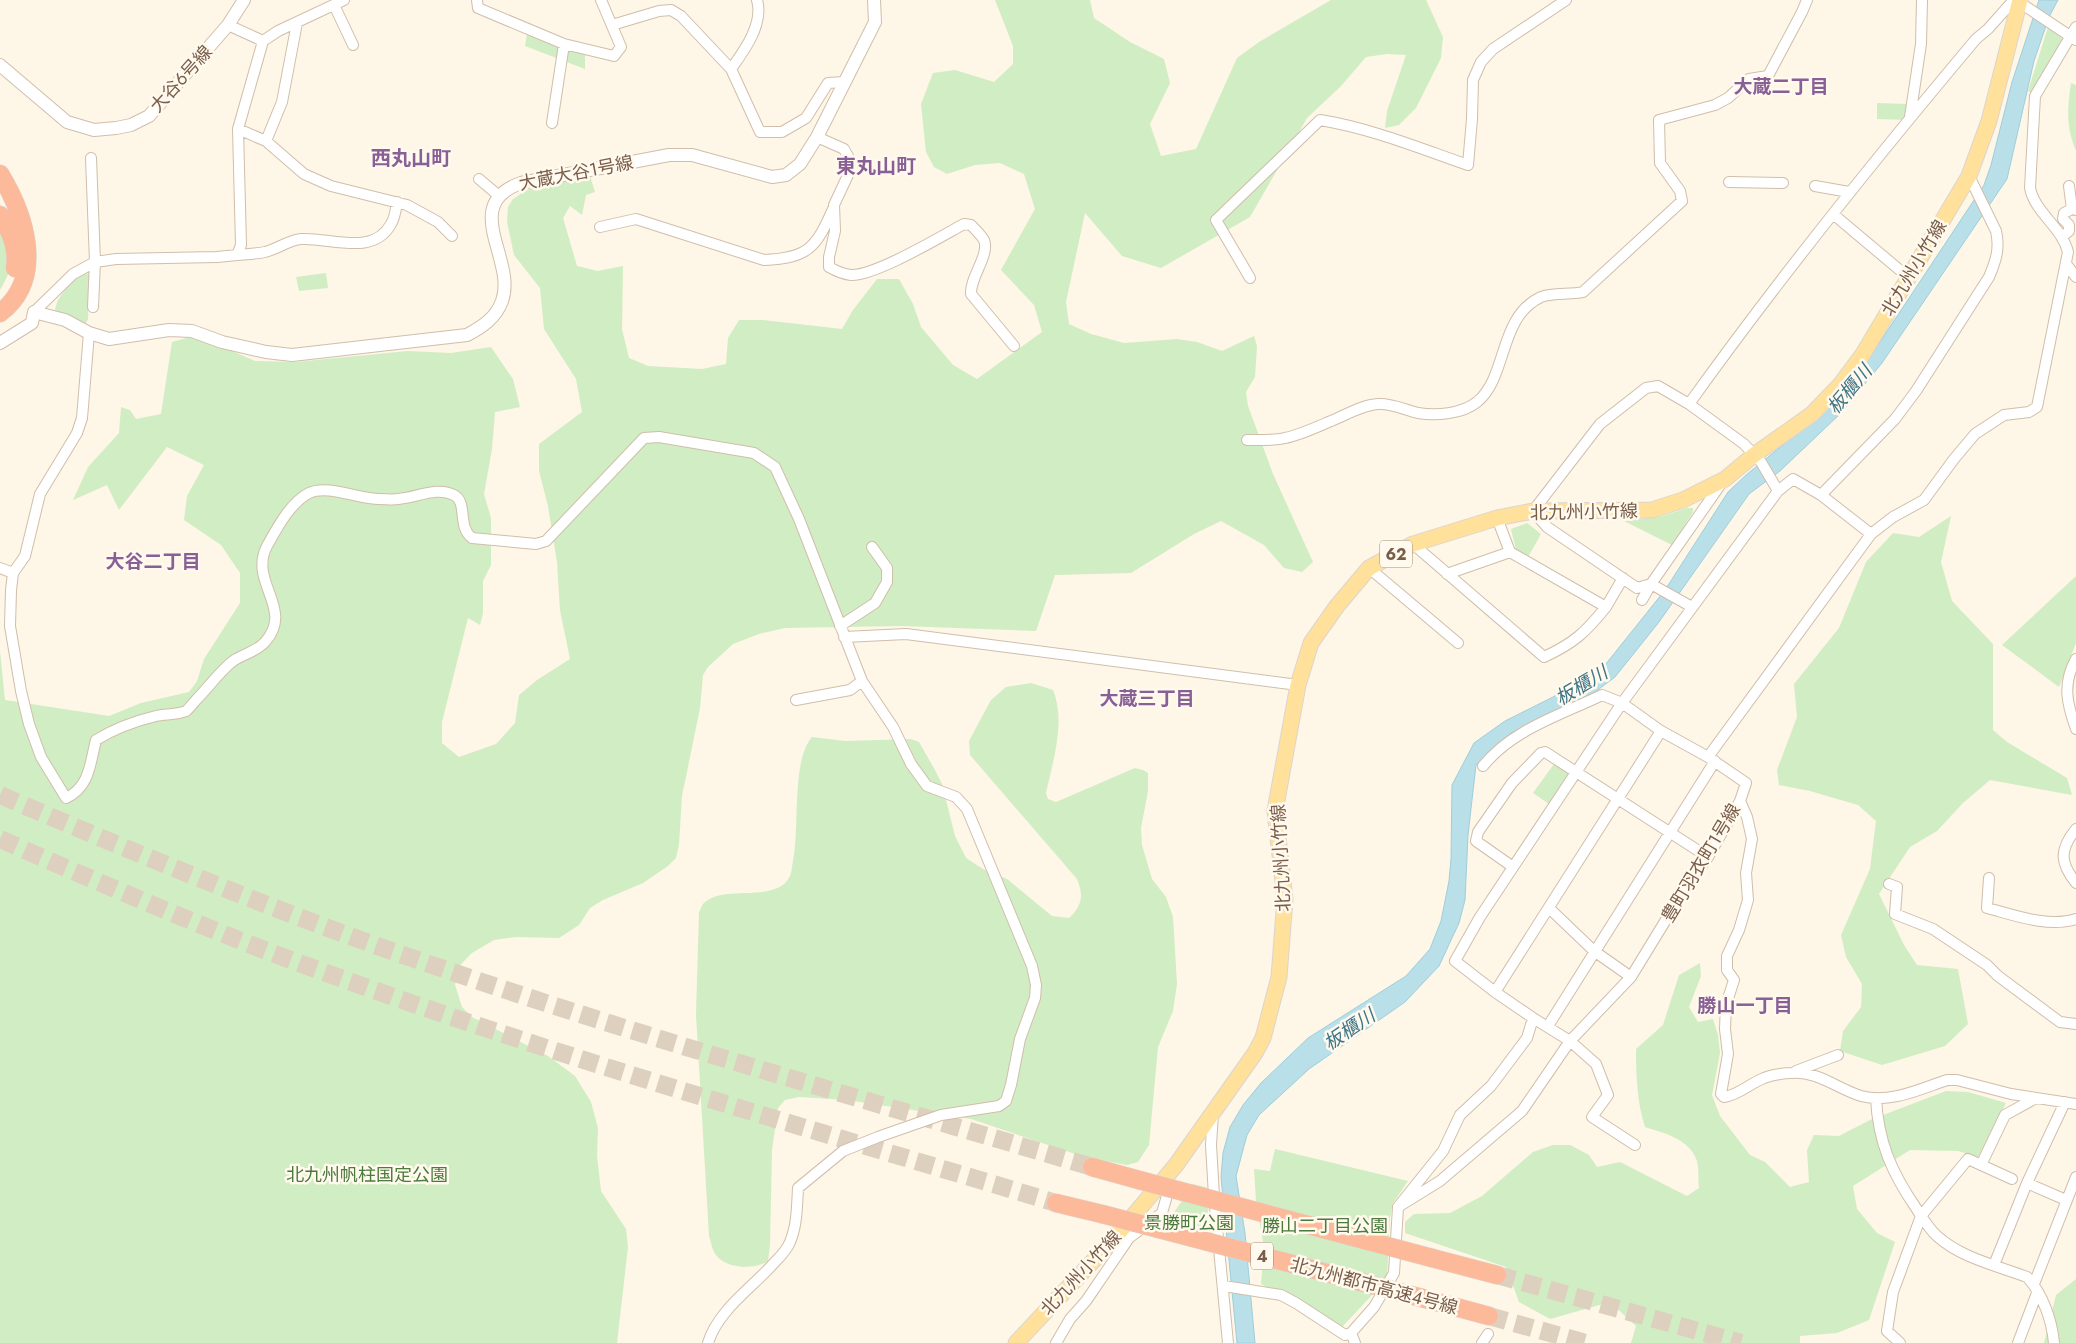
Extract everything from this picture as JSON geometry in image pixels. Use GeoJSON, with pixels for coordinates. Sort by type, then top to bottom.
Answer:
{"type":"FeatureCollection","features":[{"type":"Feature","properties":{"kind":"highway"},"geometry":{"type":"LineString","coordinates":[[0,174],[17,204],[24,224],[27,249],[24,283],[17,296],[0,313]]}},
{"type":"Feature","properties":{"kind":"highway"},"geometry":{"type":"LineString","coordinates":[[0,302],[9,290],[14,278],[17,258],[14,241],[2,219]]}},
{"type":"Feature","properties":{"kind":"highway"},"geometry":{"type":"LineString","coordinates":[[1092,1168],[1497,1275]]}},
{"type":"Feature","properties":{"kind":"highway","name":"北九州都市高速４号線"},"geometry":{"type":"LineString","coordinates":[[1056,1203],[1489,1316]]}},
{"type":"Feature","properties":{"kind":"main road","name":"北九州小竹線"},"geometry":{"type":"LineString","coordinates":[[1016,1343],[1111,1242],[1176,1165],[1263,1038],[1279,977],[1286,899],[1275,811],[1298,685],[1311,643],[1337,606],[1369,568],[1413,544],[1497,518],[1533,511],[1652,510],[1683,500],[1724,479],[1758,458],[1812,414],[1840,385],[1863,354],[1969,176],[1989,121],[2022,3]]}},
{"type":"Feature","properties":{"kind":"street","name":"大谷6号線"},"geometry":{"type":"LineString","coordinates":[[0,65],[67,122],[94,130],[130,125],[149,116],[228,25],[244,0]]}},
{"type":"Feature","properties":{"kind":"street"},"geometry":{"type":"LineString","coordinates":[[237,255],[241,245],[238,129],[263,41],[278,31],[344,0]]}},
{"type":"Feature","properties":{"kind":"street"},"geometry":{"type":"LineString","coordinates":[[477,0],[478,8],[564,44],[614,56],[620,47],[601,0]]}},
{"type":"Feature","properties":{"kind":"street"},"geometry":{"type":"LineString","coordinates":[[731,69],[751,41],[759,7],[757,0]]}},
{"type":"Feature","properties":{"kind":"street","name":"大蔵大谷1号線"},"geometry":{"type":"LineString","coordinates":[[34,312],[65,320],[89,333],[109,339],[169,330],[192,331],[231,344],[266,352],[292,355],[467,335],[483,326],[495,314],[503,300],[505,284],[491,219],[493,205],[498,195],[509,187],[521,183],[669,155],[692,155],[772,177],[786,175],[800,164],[817,137],[875,22],[874,0]]}},
{"type":"Feature","properties":{"kind":"street"},"geometry":{"type":"LineString","coordinates":[[1250,278],[1216,220],[1320,120],[1340,123],[1396,140],[1468,165],[1473,80],[1481,62],[1492,49],[1566,0]]}},
{"type":"Feature","properties":{"kind":"street"},"geometry":{"type":"LineString","coordinates":[[1247,440],[1286,438],[1377,404],[1394,406],[1419,413],[1437,414],[1462,410],[1477,402],[1490,384],[1517,318],[1531,303],[1543,296],[1583,292],[1682,201],[1680,191],[1660,163],[1659,120],[1715,104],[1728,98],[1749,79],[1768,76],[1807,0]]}},
{"type":"Feature","properties":{"kind":"street"},"geometry":{"type":"LineString","coordinates":[[1910,118],[1922,44],[1922,0]]}},
{"type":"Feature","properties":{"kind":"street"},"geometry":{"type":"LineString","coordinates":[[1548,1026],[1669,832],[1711,759],[1871,534],[1893,517],[1924,500],[1975,434],[2004,415],[2029,412],[2037,406],[2044,364],[2067,265],[2068,252],[2062,237],[2032,198],[2030,188],[2034,96],[2074,34],[2058,28],[2022,3],[2012,2],[1988,30],[1976,39],[1850,192],[1747,323],[1689,404]]}},
{"type":"Feature","properties":{"kind":"street"},"geometry":{"type":"LineString","coordinates":[[334,5],[353,46]]}},
{"type":"Feature","properties":{"kind":"street"},"geometry":{"type":"LineString","coordinates":[[612,25],[658,5],[681,16],[731,69],[760,132],[782,132],[806,118],[828,83],[844,82]]}},
{"type":"Feature","properties":{"kind":"street"},"geometry":{"type":"LineString","coordinates":[[266,141],[282,102],[298,22]]}},
{"type":"Feature","properties":{"kind":"street"},"geometry":{"type":"LineString","coordinates":[[228,25],[263,41]]}},
{"type":"Feature","properties":{"kind":"street"},"geometry":{"type":"LineString","coordinates":[[552,123],[564,44]]}},
{"type":"Feature","properties":{"kind":"street"},"geometry":{"type":"LineString","coordinates":[[238,129],[266,141],[304,174],[331,186],[397,202],[438,222],[452,236]]}},
{"type":"Feature","properties":{"kind":"street"},"geometry":{"type":"LineString","coordinates":[[600,227],[636,219],[764,260],[782,259],[804,253],[822,235],[848,175],[850,160],[844,149],[817,137]]}},
{"type":"Feature","properties":{"kind":"street"},"geometry":{"type":"LineString","coordinates":[[91,158],[95,262],[92,307]]}},
{"type":"Feature","properties":{"kind":"street"},"geometry":{"type":"LineString","coordinates":[[1821,495],[1895,419],[1916,391],[1989,277],[1997,258],[1998,241],[1996,232],[1969,176]]}},
{"type":"Feature","properties":{"kind":"street"},"geometry":{"type":"LineString","coordinates":[[480,179],[498,195]]}},
{"type":"Feature","properties":{"kind":"street"},"geometry":{"type":"LineString","coordinates":[[1728,182],[1782,183]]}},
{"type":"Feature","properties":{"kind":"street"},"geometry":{"type":"LineString","coordinates":[[1815,186],[1850,192]]}},
{"type":"Feature","properties":{"kind":"street"},"geometry":{"type":"LineString","coordinates":[[2062,237],[2069,231],[2069,225],[2063,219],[2064,213],[2074,209],[2069,186]]}},
{"type":"Feature","properties":{"kind":"street"},"geometry":{"type":"LineString","coordinates":[[0,343],[32,324],[34,312],[73,274],[95,262],[116,259],[217,257],[265,252],[298,239],[319,238],[353,244],[369,242],[378,238],[391,224],[397,202]]}},
{"type":"Feature","properties":{"kind":"street"},"geometry":{"type":"LineString","coordinates":[[834,205],[835,231],[828,257],[829,267],[838,272],[852,275],[882,267],[964,224],[971,224],[984,240],[985,251],[971,287],[971,294],[1014,346]]}},
{"type":"Feature","properties":{"kind":"street"},"geometry":{"type":"LineString","coordinates":[[1833,214],[1908,277]]}},
{"type":"Feature","properties":{"kind":"street"},"geometry":{"type":"LineString","coordinates":[[2067,265],[2076,277]]}},
{"type":"Feature","properties":{"kind":"street"},"geometry":{"type":"LineString","coordinates":[[89,333],[82,418],[77,434],[40,494],[25,556],[13,573],[11,590],[10,626],[21,691],[29,724],[41,756],[66,798],[73,795],[86,782],[96,740],[111,731],[155,716],[186,711],[232,662],[264,644],[273,632],[277,622],[276,610],[263,577],[263,560],[266,548],[291,508],[308,494],[316,491],[340,492],[366,499],[398,499],[433,492],[446,493],[455,495],[460,501],[464,526],[467,534],[472,538],[536,544],[546,541],[644,438],[659,437],[754,453],[775,467],[798,519],[862,681],[893,727],[910,764],[926,786],[956,797],[967,809],[1032,966],[1036,985],[1035,998],[1020,1039],[1006,1101],[999,1106],[941,1115],[843,1151],[798,1188],[796,1213],[790,1243],[765,1273],[720,1320],[708,1343]]}},
{"type":"Feature","properties":{"kind":"street"},"geometry":{"type":"LineString","coordinates":[[1692,607],[1654,586],[1637,588],[1546,527],[1533,511],[1600,424],[1646,388],[1658,386],[1689,404],[1744,444],[1758,458],[1778,491]]}},
{"type":"Feature","properties":{"kind":"street"},"geometry":{"type":"LineString","coordinates":[[1642,600],[1654,586],[1724,479]]}},
{"type":"Feature","properties":{"kind":"street"},"geometry":{"type":"LineString","coordinates":[[1635,1145],[1592,1116],[1608,1095],[1596,1064],[1570,1041],[1495,992],[1455,961],[1480,917],[1622,703],[1778,491],[1793,479],[1821,495],[1871,534]]}},
{"type":"Feature","properties":{"kind":"street"},"geometry":{"type":"LineString","coordinates":[[1497,518],[1510,552],[1606,607]]}},
{"type":"Feature","properties":{"kind":"street"},"geometry":{"type":"LineString","coordinates":[[1413,544],[1544,657],[1564,648],[1588,630],[1606,607],[1623,578]]}},
{"type":"Feature","properties":{"kind":"street"},"geometry":{"type":"LineString","coordinates":[[840,626],[875,603],[887,582],[887,568],[872,548]]}},
{"type":"Feature","properties":{"kind":"street"},"geometry":{"type":"LineString","coordinates":[[1448,574],[1510,552]]}},
{"type":"Feature","properties":{"kind":"street"},"geometry":{"type":"LineString","coordinates":[[0,568],[13,573]]}},
{"type":"Feature","properties":{"kind":"street"},"geometry":{"type":"LineString","coordinates":[[1369,568],[1458,643]]}},
{"type":"Feature","properties":{"kind":"street"},"geometry":{"type":"LineString","coordinates":[[844,637],[906,634],[1298,685]]}},
{"type":"Feature","properties":{"kind":"street"},"geometry":{"type":"LineString","coordinates":[[2076,658],[2067,686],[2067,704],[2076,730]]}},
{"type":"Feature","properties":{"kind":"street"},"geometry":{"type":"LineString","coordinates":[[796,700],[850,690],[862,681]]}},
{"type":"Feature","properties":{"kind":"street"},"geometry":{"type":"LineString","coordinates":[[1483,766],[1491,756],[1512,738],[1602,695],[1622,703],[1661,731],[1711,759]]}},
{"type":"Feature","properties":{"kind":"street"},"geometry":{"type":"LineString","coordinates":[[1495,992],[1661,731]]}},
{"type":"Feature","properties":{"kind":"street"},"geometry":{"type":"LineString","coordinates":[[1513,867],[1476,841],[1478,832],[1512,783],[1541,753],[1546,752],[1708,857]]}},
{"type":"Feature","properties":{"kind":"street","name":"豊町羽衣町1号線"},"geometry":{"type":"LineString","coordinates":[[1398,1207],[1440,1181],[1522,1111],[1570,1041],[1631,977],[1683,892],[1708,857],[1740,800],[1746,783],[1711,759]]}},
{"type":"Feature","properties":{"kind":"street"},"geometry":{"type":"LineString","coordinates":[[1740,800],[1747,817],[1752,838],[1746,873],[1748,900],[1740,930],[1727,956],[1728,970],[1734,980],[1726,1005],[1724,1029],[1728,1054],[1721,1094],[1724,1097],[1734,1096],[1763,1078],[1793,1072],[1838,1055]]}},
{"type":"Feature","properties":{"kind":"street"},"geometry":{"type":"LineString","coordinates":[[2076,829],[2067,840],[2063,851],[2068,872],[2076,883]]}},
{"type":"Feature","properties":{"kind":"street"},"geometry":{"type":"LineString","coordinates":[[1989,878],[1987,908],[2037,920],[2068,922],[2076,919]]}},
{"type":"Feature","properties":{"kind":"street"},"geometry":{"type":"LineString","coordinates":[[1889,884],[1897,887],[1895,914],[1933,929],[1987,964],[1998,976],[2060,1022],[2076,1024]]}},
{"type":"Feature","properties":{"kind":"street"},"geometry":{"type":"LineString","coordinates":[[1548,908],[1594,951],[1631,977]]}},
{"type":"Feature","properties":{"kind":"street"},"geometry":{"type":"LineString","coordinates":[[1226,1286],[1281,1295],[1296,1302],[1345,1335],[1353,1338],[1394,1273],[1398,1207],[1443,1150],[1460,1115],[1491,1086],[1527,1038],[1533,1018]]}},
{"type":"Feature","properties":{"kind":"street"},"geometry":{"type":"LineString","coordinates":[[1793,1072],[1811,1074],[1861,1096],[1876,1098],[1889,1098],[1948,1080],[1957,1080],[2011,1094],[2076,1104]]}},
{"type":"Feature","properties":{"kind":"street"},"geometry":{"type":"LineString","coordinates":[[1876,1098],[1877,1118],[1889,1162],[1906,1193],[1936,1236],[1952,1246],[2027,1278],[2035,1288],[2049,1316],[2054,1343]]}},
{"type":"Feature","properties":{"kind":"street"},"geometry":{"type":"LineString","coordinates":[[1981,1165],[2005,1115],[2036,1098]]}},
{"type":"Feature","properties":{"kind":"street"},"geometry":{"type":"LineString","coordinates":[[1994,1265],[2027,1184],[2065,1102]]}},
{"type":"Feature","properties":{"kind":"street"},"geometry":{"type":"LineString","coordinates":[[1213,1112],[1211,1145],[1214,1196],[1226,1286],[1228,1343]]}},
{"type":"Feature","properties":{"kind":"street"},"geometry":{"type":"LineString","coordinates":[[1900,1343],[1887,1332],[1893,1292],[1922,1216],[1968,1159],[2012,1179]]}},
{"type":"Feature","properties":{"kind":"street"},"geometry":{"type":"LineString","coordinates":[[1056,1343],[1070,1319],[1086,1301],[1129,1238],[1162,1213],[1176,1165]]}},
{"type":"Feature","properties":{"kind":"street"},"geometry":{"type":"LineString","coordinates":[[2018,1343],[2035,1288],[2076,1177]]}},
{"type":"Feature","properties":{"kind":"street"},"geometry":{"type":"LineString","coordinates":[[2027,1184],[2066,1200]]}},
{"type":"Feature","properties":{"kind":"green space","name":"北九州帆柱国定公園"},"geometry":{"type":"Polygon","coordinates":[[[995,0],[1090,0],[1094,18],[1130,42],[1164,59],[1170,83],[1150,124],[1161,156],[1196,149],[1237,58],[1259,42],[1331,0],[1426,0],[1443,37],[1441,58],[1416,108],[1399,125],[1385,128],[1387,111],[1406,55],[1387,54],[1366,57],[1341,86],[1307,118],[1250,217],[1161,268],[1122,256],[1085,213],[1066,302],[1069,324],[1091,334],[1124,343],[1177,339],[1197,342],[1222,351],[1254,336],[1257,346],[1255,377],[1246,392],[1248,406],[1273,474],[1313,562],[1302,572],[1284,568],[1264,545],[1221,521],[1194,534],[1131,573],[1055,575],[1036,631],[902,626],[785,628],[759,634],[733,644],[708,667],[703,675],[700,708],[682,796],[679,844],[676,858],[668,866],[643,883],[603,900],[590,908],[579,925],[559,938],[516,937],[494,940],[472,953],[461,964],[455,985],[462,1007],[472,1017],[548,1056],[575,1076],[591,1102],[598,1128],[597,1156],[601,1191],[626,1229],[628,1247],[617,1343],[0,1343],[0,651],[5,700],[109,716],[141,703],[189,692],[197,681],[204,659],[240,603],[240,573],[221,545],[184,520],[187,496],[204,465],[167,447],[119,510],[107,485],[73,500],[88,467],[119,433],[121,407],[130,410],[136,419],[161,414],[172,342],[190,337],[216,344],[255,361],[295,362],[408,351],[451,353],[491,347],[513,379],[520,407],[495,412],[492,449],[484,494],[491,518],[491,565],[483,581],[483,613],[480,625],[468,618],[442,722],[442,743],[459,757],[496,744],[515,723],[519,695],[537,680],[570,659],[560,610],[557,562],[548,506],[539,471],[539,444],[582,412],[576,379],[544,329],[540,288],[514,255],[507,222],[508,207],[513,199],[525,191],[547,182],[590,176],[595,192],[586,195],[582,215],[570,206],[563,218],[577,266],[598,271],[623,266],[622,329],[629,358],[648,366],[702,369],[726,364],[728,338],[739,320],[763,320],[842,329],[853,310],[877,279],[899,279],[913,304],[921,327],[953,365],[977,379],[1042,332],[1034,305],[1001,270],[1035,209],[1024,174],[1000,163],[975,165],[947,174],[934,167],[926,152],[921,104],[933,73],[955,70],[994,82],[1013,64],[1013,46],[995,0]]]}},
{"type":"Feature","properties":{"kind":"green space"},"geometry":{"type":"Polygon","coordinates":[[[2048,27],[2061,35],[2062,40],[2032,93],[2028,91],[2048,27]]]}},
{"type":"Feature","properties":{"kind":"green space"},"geometry":{"type":"Polygon","coordinates":[[[527,33],[585,52],[585,69],[525,46],[527,33]]]}},
{"type":"Feature","properties":{"kind":"green space"},"geometry":{"type":"Polygon","coordinates":[[[2071,83],[2076,85],[2076,151],[2070,134],[2068,118],[2071,83]]]}},
{"type":"Feature","properties":{"kind":"green space"},"geometry":{"type":"Polygon","coordinates":[[[1877,103],[1908,104],[1907,120],[1877,119],[1877,103]]]}},
{"type":"Feature","properties":{"kind":"green space"},"geometry":{"type":"Polygon","coordinates":[[[0,229],[9,253],[10,266],[0,290],[0,229]]]}},
{"type":"Feature","properties":{"kind":"green space"},"geometry":{"type":"Polygon","coordinates":[[[83,273],[90,274],[88,319],[85,325],[55,312],[61,295],[83,273]]]}},
{"type":"Feature","properties":{"kind":"green space"},"geometry":{"type":"Polygon","coordinates":[[[326,273],[328,288],[299,291],[296,277],[326,273]]]}},
{"type":"Feature","properties":{"kind":"green space"},"geometry":{"type":"Polygon","coordinates":[[[1693,508],[1693,512],[1672,545],[1624,521],[1662,516],[1693,508]]]}},
{"type":"Feature","properties":{"kind":"green space"},"geometry":{"type":"Polygon","coordinates":[[[1951,516],[1941,562],[1952,601],[1993,644],[1993,730],[2007,742],[2067,778],[2072,795],[1990,780],[1963,803],[1937,831],[1910,847],[1879,894],[1904,945],[1917,965],[1958,969],[1968,1024],[1945,1046],[1882,1065],[1840,1051],[1843,1031],[1861,1007],[1862,984],[1846,957],[1841,935],[1870,869],[1876,821],[1858,805],[1810,791],[1779,785],[1777,770],[1797,717],[1794,684],[1839,628],[1866,562],[1893,533],[1919,537],[1951,516]]]}},
{"type":"Feature","properties":{"kind":"green space"},"geometry":{"type":"Polygon","coordinates":[[[1527,523],[1541,534],[1528,557],[1516,550],[1511,529],[1527,523]]]}},
{"type":"Feature","properties":{"kind":"green space"},"geometry":{"type":"Polygon","coordinates":[[[2076,576],[2076,643],[2059,687],[2002,645],[2076,576]]]}},
{"type":"Feature","properties":{"kind":"green space"},"geometry":{"type":"Polygon","coordinates":[[[1031,683],[1053,690],[1057,702],[1057,741],[1046,793],[1048,799],[1056,802],[1135,768],[1148,773],[1148,791],[1141,828],[1142,845],[1152,879],[1166,897],[1173,917],[1177,984],[1173,1011],[1158,1047],[1149,1145],[1138,1162],[1127,1165],[1084,1157],[971,1119],[847,1100],[799,1097],[785,1100],[778,1108],[772,1150],[768,1261],[756,1266],[741,1267],[721,1260],[715,1253],[709,1236],[696,1015],[699,912],[702,905],[714,897],[725,894],[763,892],[774,889],[783,884],[790,876],[795,847],[797,796],[801,762],[805,748],[812,737],[845,741],[911,739],[919,742],[942,784],[955,836],[966,858],[983,869],[1007,879],[1052,916],[1069,918],[1077,909],[1081,896],[1077,879],[970,755],[969,741],[991,700],[1006,687],[1031,683]]]}},
{"type":"Feature","properties":{"kind":"green space"},"geometry":{"type":"Polygon","coordinates":[[[1554,764],[1570,773],[1549,804],[1533,793],[1554,764]]]}},
{"type":"Feature","properties":{"kind":"green space"},"geometry":{"type":"Polygon","coordinates":[[[1700,963],[1701,976],[1689,1007],[1698,1022],[1713,1019],[1718,1035],[1720,1053],[1712,1095],[1720,1116],[1750,1155],[1765,1162],[1790,1187],[1809,1182],[1807,1150],[1814,1135],[1839,1136],[1870,1120],[1946,1091],[1968,1092],[2006,1103],[1978,1157],[1958,1151],[1910,1150],[1853,1186],[1857,1209],[1877,1233],[1895,1242],[1869,1320],[1837,1333],[1800,1336],[1800,1343],[1631,1343],[1636,1326],[1610,1302],[1550,1319],[1519,1302],[1506,1267],[1405,1233],[1405,1222],[1414,1214],[1450,1213],[1482,1196],[1533,1152],[1553,1145],[1570,1145],[1589,1155],[1597,1167],[1620,1162],[1687,1196],[1699,1188],[1697,1161],[1689,1147],[1676,1138],[1645,1127],[1637,1088],[1636,1049],[1663,1025],[1679,975],[1700,963]]]}},
{"type":"Feature","properties":{"kind":"green space","name":"勝山二丁目公園"},"geometry":{"type":"Polygon","coordinates":[[[1275,1149],[1408,1181],[1393,1203],[1390,1217],[1387,1279],[1342,1327],[1261,1284],[1264,1248],[1256,1201],[1254,1169],[1270,1171],[1275,1149]]]}},
{"type":"Feature","properties":{"kind":"green space","name":"景勝町公園"},"geometry":{"type":"Polygon","coordinates":[[[1193,1184],[1209,1188],[1207,1246],[1157,1238],[1193,1184]]]}},
{"type":"Feature","properties":{"kind":"green space"},"geometry":{"type":"Polygon","coordinates":[[[2076,1279],[2076,1343],[2044,1343],[2056,1295],[2076,1279]]]}},
{"type":"Feature","properties":{"kind":"water","name":"板櫃川"},"geometry":{"type":"Polygon","coordinates":[[[2039,0],[2058,0],[2049,17],[2034,61],[2007,179],[1882,363],[1841,413],[1780,471],[1749,494],[1659,622],[1615,677],[1591,695],[1511,733],[1476,765],[1468,835],[1465,900],[1459,923],[1439,966],[1405,1002],[1309,1069],[1259,1115],[1247,1135],[1236,1176],[1245,1233],[1255,1343],[1237,1343],[1221,1177],[1223,1153],[1230,1127],[1243,1105],[1261,1083],[1308,1038],[1406,976],[1430,949],[1441,921],[1449,881],[1452,785],[1474,743],[1505,721],[1553,697],[1605,665],[1665,590],[1728,492],[1822,413],[1862,369],[1984,185],[1991,165],[2012,82],[2039,0]]]}},
{"type":"Feature","properties":{"kind":"tunnel"},"geometry":{"type":"LineString","coordinates":[[0,795],[214,884],[322,926],[514,993],[760,1069],[1092,1167]]}},
{"type":"Feature","properties":{"kind":"tunnel"},"geometry":{"type":"LineString","coordinates":[[0,839],[194,922],[357,984],[555,1051],[1056,1203]]}},
{"type":"Feature","properties":{"kind":"tunnel"},"geometry":{"type":"LineString","coordinates":[[1497,1275],[1741,1343]]}},
{"type":"Feature","properties":{"kind":"tunnel"},"geometry":{"type":"LineString","coordinates":[[1489,1316],[1586,1343]]}},
{"type":"Feature","properties":{"kind":"district","name":"大蔵二丁目"},"geometry":{"type":"Point","coordinates":[1781,86]}},
{"type":"Feature","properties":{"kind":"district","name":"西丸山町"},"geometry":{"type":"Point","coordinates":[411,158]}},
{"type":"Feature","properties":{"kind":"district","name":"東丸山町"},"geometry":{"type":"Point","coordinates":[876,166]}},
{"type":"Feature","properties":{"kind":"district","name":"大谷二丁目"},"geometry":{"type":"Point","coordinates":[153,561]}},
{"type":"Feature","properties":{"kind":"district","name":"大蔵三丁目"},"geometry":{"type":"Point","coordinates":[1147,698]}},
{"type":"Feature","properties":{"kind":"district","name":"勝山一丁目"},"geometry":{"type":"Point","coordinates":[1745,1005]}}]}
